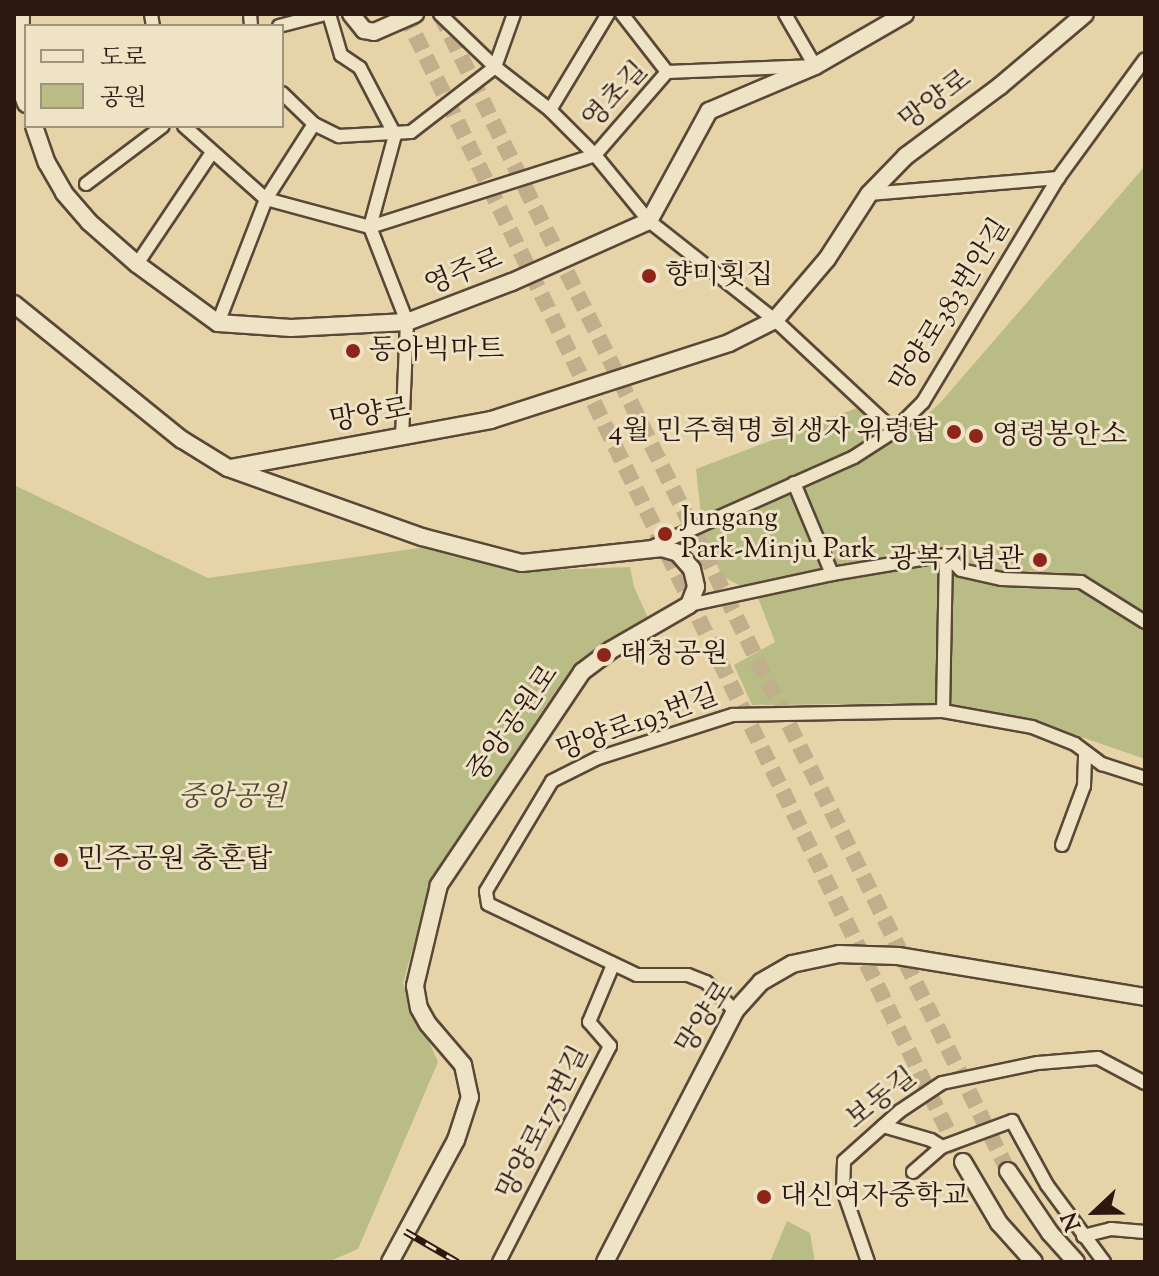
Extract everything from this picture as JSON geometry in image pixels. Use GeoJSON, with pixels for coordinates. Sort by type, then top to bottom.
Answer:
{"type":"FeatureCollection","features":[{"type":"Feature","properties":{"kind":"street"},"geometry":{"type":"LineString","coordinates":[[21,14],[20,88],[24,99]]}},
{"type":"Feature","properties":{"kind":"street"},"geometry":{"type":"LineString","coordinates":[[284,25],[327,14],[341,55],[360,68],[395,135],[370,227],[407,322],[402,437]]}},
{"type":"Feature","properties":{"kind":"street"},"geometry":{"type":"LineString","coordinates":[[351,14],[364,30],[374,32],[415,14]]}},
{"type":"Feature","properties":{"kind":"street"},"geometry":{"type":"LineString","coordinates":[[440,14],[495,67],[550,110],[595,155],[649,221],[775,320],[894,431]]}},
{"type":"Feature","properties":{"kind":"street"},"geometry":{"type":"LineString","coordinates":[[284,95],[314,124],[339,136],[411,132],[495,67],[514,14]]}},
{"type":"Feature","properties":{"kind":"street"},"geometry":{"type":"LineString","coordinates":[[550,110],[608,14]]}},
{"type":"Feature","properties":{"kind":"street"},"geometry":{"type":"LineString","coordinates":[[622,14],[667,72]]}},
{"type":"Feature","properties":{"kind":"street"},"geometry":{"type":"LineString","coordinates":[[785,14],[815,66]]}},
{"type":"Feature","properties":{"kind":"street"},"geometry":{"type":"LineString","coordinates":[[649,221],[709,111],[815,66],[905,14]]}},
{"type":"Feature","properties":{"kind":"street","name":"망양로"},"geometry":{"type":"LineString","coordinates":[[228,468],[491,420],[729,343],[775,320],[827,259],[869,194],[906,156],[1000,86],[1085,14]]}},
{"type":"Feature","properties":{"kind":"street","name":"망양로383번안길"},"geometry":{"type":"LineString","coordinates":[[649,548],[854,457],[894,431],[923,402],[1058,178],[1145,59]]}},
{"type":"Feature","properties":{"kind":"street","name":"영초길"},"geometry":{"type":"LineString","coordinates":[[370,227],[595,155],[667,72],[815,66]]}},
{"type":"Feature","properties":{"kind":"street"},"geometry":{"type":"LineString","coordinates":[[35,128],[47,163],[64,193],[89,222],[137,264],[218,323],[266,199],[314,124]]}},
{"type":"Feature","properties":{"kind":"street"},"geometry":{"type":"LineString","coordinates":[[86,184],[160,128]]}},
{"type":"Feature","properties":{"kind":"street"},"geometry":{"type":"LineString","coordinates":[[186,128],[211,154],[266,199],[370,227]]}},
{"type":"Feature","properties":{"kind":"street"},"geometry":{"type":"LineString","coordinates":[[137,264],[211,154]]}},
{"type":"Feature","properties":{"kind":"street"},"geometry":{"type":"LineString","coordinates":[[869,194],[1058,178]]}},
{"type":"Feature","properties":{"kind":"street","name":"영주로"},"geometry":{"type":"LineString","coordinates":[[218,323],[291,328],[407,322],[512,282],[649,221]]}},
{"type":"Feature","properties":{"kind":"street"},"geometry":{"type":"LineString","coordinates":[[14,304],[181,439],[228,468],[422,537],[522,563],[593,558],[649,548],[669,549],[685,560],[696,587],[689,605]]}},
{"type":"Feature","properties":{"kind":"street"},"geometry":{"type":"LineString","coordinates":[[794,483],[832,574]]}},
{"type":"Feature","properties":{"kind":"street"},"geometry":{"type":"LineString","coordinates":[[689,605],[832,574],[946,555]]}},
{"type":"Feature","properties":{"kind":"street"},"geometry":{"type":"LineString","coordinates":[[946,555],[961,570],[1002,579],[1081,582],[1145,622]]}},
{"type":"Feature","properties":{"kind":"street"},"geometry":{"type":"LineString","coordinates":[[943,711],[946,555]]}},
{"type":"Feature","properties":{"kind":"street","name":"중앙공원로"},"geometry":{"type":"LineString","coordinates":[[390,1262],[456,1140],[470,1097],[463,1065],[428,1024],[419,1008],[415,986],[439,885],[582,672],[611,650],[689,605]]}},
{"type":"Feature","properties":{"kind":"street","name":"망양로193번길"},"geometry":{"type":"LineString","coordinates":[[735,1011],[706,982],[688,975],[637,975],[488,904],[486,891],[552,781],[598,758],[733,715],[943,711],[1032,727],[1085,752],[1102,764],[1145,778]]}},
{"type":"Feature","properties":{"kind":"street"},"geometry":{"type":"LineString","coordinates":[[1062,845],[1084,786],[1085,752]]}},
{"type":"Feature","properties":{"kind":"street","name":"망양로"},"geometry":{"type":"LineString","coordinates":[[605,1262],[735,1011],[761,982],[792,964],[839,954],[898,956],[1145,997]]}},
{"type":"Feature","properties":{"kind":"street","name":"망양로175번길"},"geometry":{"type":"LineString","coordinates":[[499,1262],[610,1046],[589,1022],[613,965]]}},
{"type":"Feature","properties":{"kind":"street","name":"보동길"},"geometry":{"type":"LineString","coordinates":[[868,1262],[843,1190],[844,1161],[883,1126],[942,1083],[1038,1063],[1098,1058],[1145,1083]]}},
{"type":"Feature","properties":{"kind":"street"},"geometry":{"type":"LineString","coordinates":[[913,1172],[942,1147],[1012,1121],[1047,1185],[1104,1262]]}},
{"type":"Feature","properties":{"kind":"street"},"geometry":{"type":"LineString","coordinates":[[883,1126],[931,1140],[942,1147]]}},
{"type":"Feature","properties":{"kind":"street"},"geometry":{"type":"LineString","coordinates":[[963,1162],[999,1223],[1034,1262]]}},
{"type":"Feature","properties":{"kind":"street"},"geometry":{"type":"LineString","coordinates":[[1008,1171],[1069,1262]]}},
{"type":"Feature","properties":{"kind":"street"},"geometry":{"type":"LineString","coordinates":[[1083,1236],[1111,1229],[1145,1232]]}},
{"type":"Feature","properties":{"kind":"street"},"geometry":{"type":"LineString","coordinates":[[1050,1233],[1076,1262]]}},
{"type":"Feature","properties":{"kind":"green space"},"geometry":{"type":"Polygon","coordinates":[[[1145,166],[1145,759],[1035,721],[938,703],[752,705],[734,665],[775,642],[757,595],[722,576],[703,534],[696,469],[862,406],[900,439],[940,403],[1145,166]]]}},
{"type":"Feature","properties":{"kind":"green space","name":"중앙공원"},"geometry":{"type":"Polygon","coordinates":[[[14,485],[208,578],[426,547],[520,571],[630,567],[634,587],[650,622],[609,645],[569,676],[431,884],[403,983],[438,1062],[358,1249],[328,1262],[14,1262],[14,485]]]}},
{"type":"Feature","properties":{"kind":"green space"},"geometry":{"type":"Polygon","coordinates":[[[787,1221],[810,1233],[815,1262],[770,1262],[787,1221]]]}},
{"type":"Feature","properties":{"kind":"tunnel"},"geometry":{"type":"LineString","coordinates":[[405,14],[963,1162]]}},
{"type":"Feature","properties":{"kind":"tunnel"},"geometry":{"type":"LineString","coordinates":[[440,14],[1008,1171]]}},
{"type":"Feature","properties":{"kind":"railway"},"geometry":{"type":"LineString","coordinates":[[405,1231],[458,1262]]}},
{"type":"Feature","properties":{"kind":"place","name":"향미횟집"},"geometry":{"type":"Point","coordinates":[649,276]}},
{"type":"Feature","properties":{"kind":"place","name":"동아빅마트"},"geometry":{"type":"Point","coordinates":[353,351]}},
{"type":"Feature","properties":{"kind":"place","name":"4월 민주혁명 희생자 위령탑"},"geometry":{"type":"Point","coordinates":[954,432]}},
{"type":"Feature","properties":{"kind":"place","name":"영령봉안소"},"geometry":{"type":"Point","coordinates":[976,436]}},
{"type":"Feature","properties":{"kind":"place","name":"Jungang Park-Minju Park"},"geometry":{"type":"Point","coordinates":[665,534]}},
{"type":"Feature","properties":{"kind":"place","name":"광복기념관"},"geometry":{"type":"Point","coordinates":[1040,560]}},
{"type":"Feature","properties":{"kind":"place","name":"대청공원"},"geometry":{"type":"Point","coordinates":[604,655]}},
{"type":"Feature","properties":{"kind":"place","name":"민주공원 충혼탑"},"geometry":{"type":"Point","coordinates":[61,860]}},
{"type":"Feature","properties":{"kind":"place","name":"대신여자중학교"},"geometry":{"type":"Point","coordinates":[764,1197]}}]}
